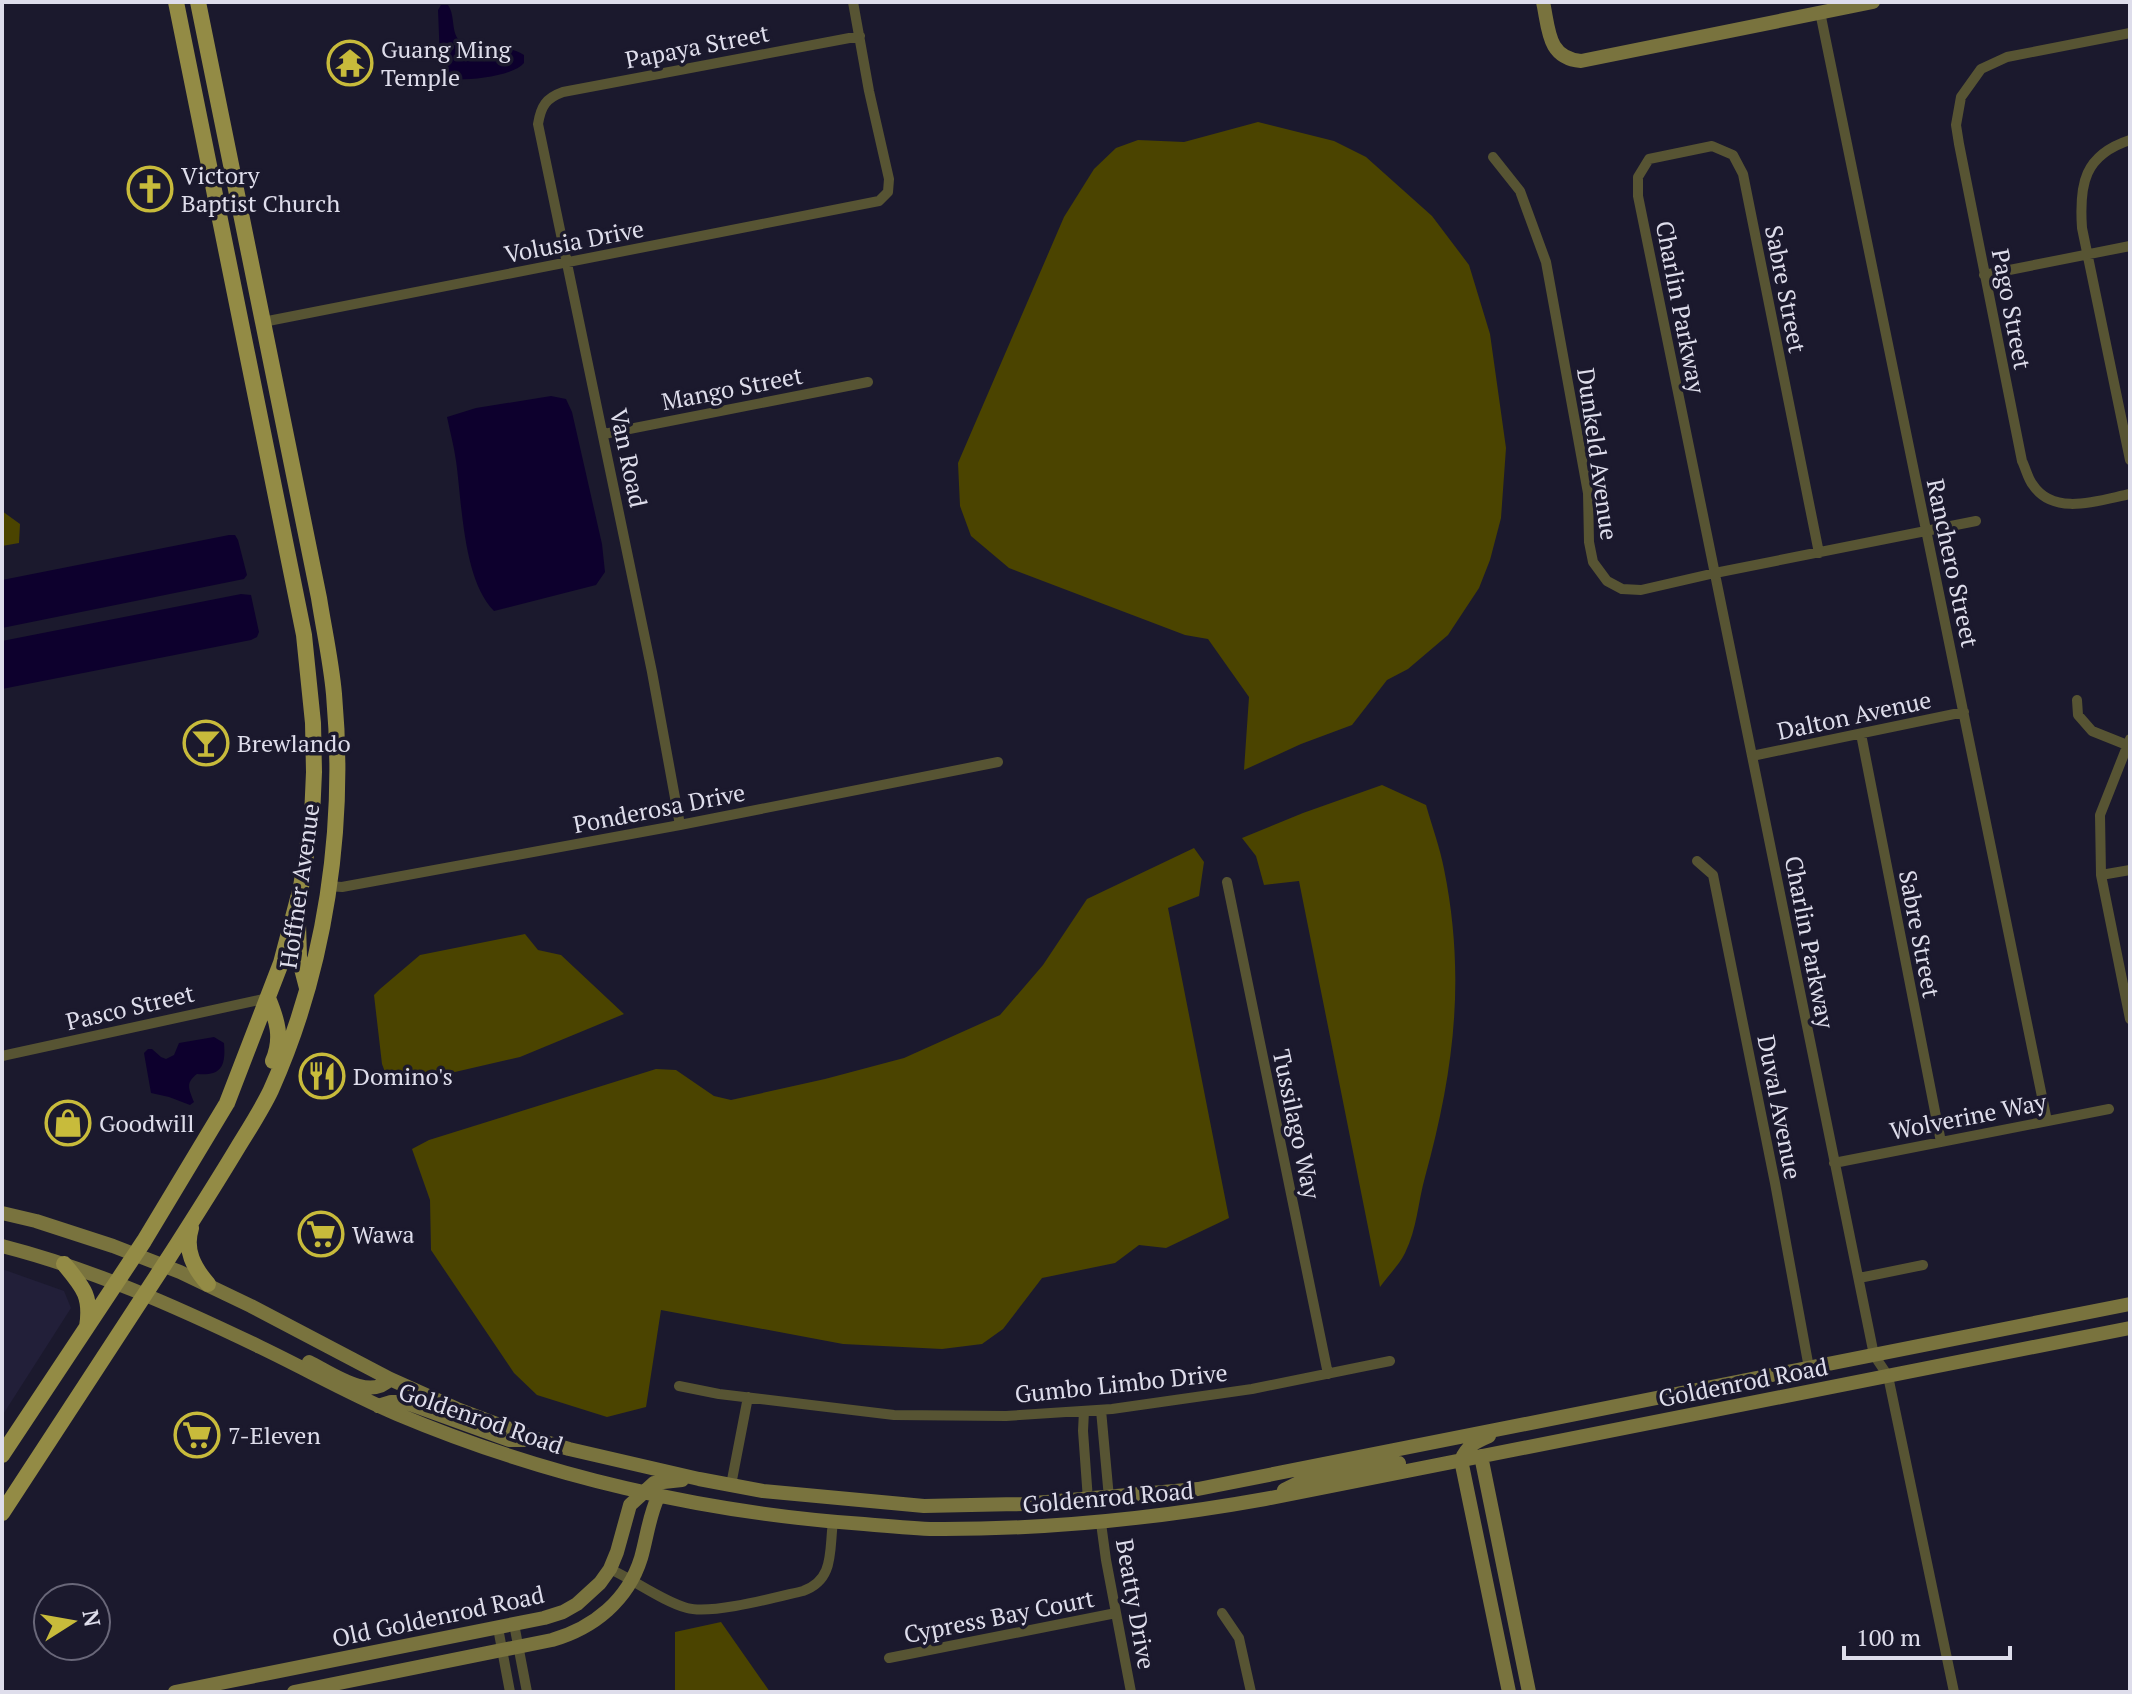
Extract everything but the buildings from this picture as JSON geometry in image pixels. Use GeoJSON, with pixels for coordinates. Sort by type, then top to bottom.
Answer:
{"type":"FeatureCollection","features":[{"type":"Feature","properties":{"kind":"main road","name":"Hoffner Avenue"},"geometry":{"type":"LineString","coordinates":[[2,1455],[135,1255],[227,1103],[281,963],[294,919],[310,840],[314,772],[304,635],[176,2]]}},
{"type":"Feature","properties":{"kind":"main road","name":"Hoffner Avenue"},"geometry":{"type":"LineString","coordinates":[[2,1513],[193,1222],[270,1092],[308,989],[328,886],[337,779],[334,693],[319,598],[198,2]]}},
{"type":"Feature","properties":{"kind":"main road"},"geometry":{"type":"LineString","coordinates":[[1543,2],[1555,49],[1561,56],[1581,61],[1873,2]]}},
{"type":"Feature","properties":{"kind":"main road"},"geometry":{"type":"LineString","coordinates":[[188,62],[199,75],[207,110],[224,132]]}},
{"type":"Feature","properties":{"kind":"main road"},"geometry":{"type":"LineString","coordinates":[[219,221],[231,235],[247,312],[263,322]]}},
{"type":"Feature","properties":{"kind":"main road"},"geometry":{"type":"LineString","coordinates":[[246,352],[255,354],[260,363],[281,462],[295,478]]}},
{"type":"Feature","properties":{"kind":"main road"},"geometry":{"type":"LineString","coordinates":[[308,989],[298,949],[298,923],[312,859],[310,840]]}},
{"type":"Feature","properties":{"kind":"main road"},"geometry":{"type":"LineString","coordinates":[[245,1136],[248,1118],[277,1051],[279,1033],[268,998]]}},
{"type":"Feature","properties":{"kind":"main road","name":"Goldenrod Road"},"geometry":{"type":"LineString","coordinates":[[2,1213],[36,1221],[135,1255],[208,1284],[390,1379],[539,1440],[731,1485],[924,1506],[1088,1500],[1198,1489],[2130,1304]]}},
{"type":"Feature","properties":{"kind":"main road"},"geometry":{"type":"LineString","coordinates":[[193,1222],[189,1236],[191,1260],[208,1284]]}},
{"type":"Feature","properties":{"kind":"main road","name":"Goldenrod Road"},"geometry":{"type":"LineString","coordinates":[[2,1246],[64,1264],[145,1294],[262,1348],[342,1390],[465,1441],[651,1495],[752,1513],[927,1529],[1101,1523],[1194,1512],[2130,1328]]}},
{"type":"Feature","properties":{"kind":"main road"},"geometry":{"type":"LineString","coordinates":[[64,1264],[86,1292],[87,1328]]}},
{"type":"Feature","properties":{"kind":"main road"},"geometry":{"type":"LineString","coordinates":[[262,1348],[296,1356],[358,1386],[373,1389],[383,1386],[390,1379]]}},
{"type":"Feature","properties":{"kind":"main road"},"geometry":{"type":"LineString","coordinates":[[378,1406],[404,1402],[509,1440],[539,1440]]}},
{"type":"Feature","properties":{"kind":"main road"},"geometry":{"type":"LineString","coordinates":[[1509,1692],[1461,1460],[1475,1442],[1514,1426]]}},
{"type":"Feature","properties":{"kind":"main road"},"geometry":{"type":"LineString","coordinates":[[1265,1499],[1300,1482],[1451,1453],[1466,1436]]}},
{"type":"Feature","properties":{"kind":"main road"},"geometry":{"type":"LineString","coordinates":[[1481,1456],[1529,1692]]}},
{"type":"Feature","properties":{"kind":"main road"},"geometry":{"type":"LineString","coordinates":[[651,1495],[654,1483],[699,1479]]}},
{"type":"Feature","properties":{"kind":"main road","name":"Old Goldenrod Road"},"geometry":{"type":"LineString","coordinates":[[175,1692],[498,1628],[563,1612],[600,1583],[610,1569],[621,1541],[630,1505],[651,1495],[652,1510],[633,1579],[604,1615],[587,1627],[570,1635],[518,1647],[294,1692]]}},
{"type":"Feature","properties":{"kind":"street"},"geometry":{"type":"LineString","coordinates":[[853,2],[860,36]]}},
{"type":"Feature","properties":{"kind":"street","name":"Ranchero Street"},"geometry":{"type":"LineString","coordinates":[[1820,12],[2047,1121]]}},
{"type":"Feature","properties":{"kind":"street","name":"Pago Street"},"geometry":{"type":"LineString","coordinates":[[2130,33],[2007,57],[1981,69],[1961,97],[1956,125],[2022,461],[2032,485],[2045,498],[2074,505],[2130,494]]}},
{"type":"Feature","properties":{"kind":"street","name":"Papaya Street"},"geometry":{"type":"LineString","coordinates":[[545,102],[563,92],[860,36]]}},
{"type":"Feature","properties":{"kind":"street","name":"Volusia Drive"},"geometry":{"type":"LineString","coordinates":[[263,322],[879,201],[888,192],[889,179],[860,36]]}},
{"type":"Feature","properties":{"kind":"street","name":"Van Road"},"geometry":{"type":"LineString","coordinates":[[545,102],[538,124],[604,434],[680,825]]}},
{"type":"Feature","properties":{"kind":"street"},"geometry":{"type":"LineString","coordinates":[[2130,140],[2100,154],[2086,173],[2080,203],[2082,228],[2130,460]]}},
{"type":"Feature","properties":{"kind":"street","name":"Sabre Street"},"geometry":{"type":"LineString","coordinates":[[1638,196],[1638,177],[1649,159],[1712,146],[1733,155],[1743,174],[1819,553]]}},
{"type":"Feature","properties":{"kind":"street","name":"Dunkeld Avenue"},"geometry":{"type":"LineString","coordinates":[[1493,157],[1520,191],[1546,262],[1588,493],[1589,542],[1593,562],[1607,581],[1622,589],[1641,590],[1976,521]]}},
{"type":"Feature","properties":{"kind":"street","name":"Charlin Parkway"},"geometry":{"type":"LineString","coordinates":[[1638,196],[1874,1355],[1888,1376],[1954,1692]]}},
{"type":"Feature","properties":{"kind":"street"},"geometry":{"type":"LineString","coordinates":[[1984,275],[2130,246]]}},
{"type":"Feature","properties":{"kind":"street","name":"Mango Street"},"geometry":{"type":"LineString","coordinates":[[604,434],[868,382]]}},
{"type":"Feature","properties":{"kind":"street"},"geometry":{"type":"LineString","coordinates":[[2077,700],[2078,715],[2092,731],[2129,742],[2100,815],[2101,875],[2130,1019]]}},
{"type":"Feature","properties":{"kind":"street","name":"Dalton Avenue"},"geometry":{"type":"LineString","coordinates":[[1752,756],[1964,712]]}},
{"type":"Feature","properties":{"kind":"street","name":"Sabre Street"},"geometry":{"type":"LineString","coordinates":[[1861,734],[1941,1142]]}},
{"type":"Feature","properties":{"kind":"street","name":"Ponderosa Drive"},"geometry":{"type":"LineString","coordinates":[[328,886],[342,887],[680,825],[998,762]]}},
{"type":"Feature","properties":{"kind":"street","name":"Duval Avenue"},"geometry":{"type":"LineString","coordinates":[[1697,861],[1713,875],[1781,1211],[1809,1368]]}},
{"type":"Feature","properties":{"kind":"street"},"geometry":{"type":"LineString","coordinates":[[2101,875],[2130,870]]}},
{"type":"Feature","properties":{"kind":"street","name":"Tussilago Way"},"geometry":{"type":"LineString","coordinates":[[1227,882],[1328,1374]]}},
{"type":"Feature","properties":{"kind":"street","name":"Pasco Street"},"geometry":{"type":"LineString","coordinates":[[2,1056],[268,998]]}},
{"type":"Feature","properties":{"kind":"street","name":"Wolverine Way"},"geometry":{"type":"LineString","coordinates":[[1834,1163],[2109,1109]]}},
{"type":"Feature","properties":{"kind":"street"},"geometry":{"type":"LineString","coordinates":[[1859,1278],[1923,1265]]}},
{"type":"Feature","properties":{"kind":"street","name":"Gumbo Limbo Drive"},"geometry":{"type":"LineString","coordinates":[[679,1386],[894,1415],[1006,1416],[1101,1410],[1252,1389],[1390,1361]]}},
{"type":"Feature","properties":{"kind":"street"},"geometry":{"type":"LineString","coordinates":[[731,1485],[748,1397]]}},
{"type":"Feature","properties":{"kind":"street"},"geometry":{"type":"LineString","coordinates":[[1101,1410],[1109,1498]]}},
{"type":"Feature","properties":{"kind":"street"},"geometry":{"type":"LineString","coordinates":[[1084,1411],[1088,1500]]}},
{"type":"Feature","properties":{"kind":"street"},"geometry":{"type":"LineString","coordinates":[[1085,1448],[1104,1446]]}},
{"type":"Feature","properties":{"kind":"street"},"geometry":{"type":"LineString","coordinates":[[610,1569],[676,1604],[700,1610],[803,1591],[813,1588],[828,1570],[833,1522]]}},
{"type":"Feature","properties":{"kind":"street","name":"Beatty Drive"},"geometry":{"type":"LineString","coordinates":[[1101,1523],[1131,1692]]}},
{"type":"Feature","properties":{"kind":"street","name":"Cypress Bay Court"},"geometry":{"type":"LineString","coordinates":[[889,1658],[1116,1613]]}},
{"type":"Feature","properties":{"kind":"street"},"geometry":{"type":"LineString","coordinates":[[1222,1613],[1239,1638],[1251,1692]]}},
{"type":"Feature","properties":{"kind":"street"},"geometry":{"type":"LineString","coordinates":[[514,1624],[527,1692]]}},
{"type":"Feature","properties":{"kind":"street"},"geometry":{"type":"LineString","coordinates":[[498,1628],[510,1692]]}},
{"type":"Feature","properties":{"kind":"shaded area"},"geometry":{"type":"Polygon","coordinates":[[[441,5],[448,5],[455,34],[461,42],[475,48],[516,51],[524,55],[524,63],[499,75],[448,79],[440,61],[438,10],[441,5]]]}},
{"type":"Feature","properties":{"kind":"shaded area"},"geometry":{"type":"Polygon","coordinates":[[[1258,122],[1334,141],[1366,157],[1432,216],[1469,265],[1490,334],[1506,448],[1501,518],[1490,560],[1479,588],[1448,635],[1408,669],[1387,680],[1352,725],[1244,770],[1249,697],[1208,639],[1185,635],[1009,568],[971,536],[960,506],[958,463],[1064,217],[1094,169],[1116,148],[1138,140],[1184,142],[1258,122]]]}},
{"type":"Feature","properties":{"kind":"shaded area"},"geometry":{"type":"Polygon","coordinates":[[[551,396],[566,399],[572,412],[602,544],[605,572],[596,585],[494,611],[484,597],[470,561],[447,417],[476,408],[551,396]]]}},
{"type":"Feature","properties":{"kind":"shaded area"},"geometry":{"type":"Polygon","coordinates":[[[2,511],[20,524],[19,543],[2,546],[2,511]]]}},
{"type":"Feature","properties":{"kind":"shaded area"},"geometry":{"type":"Polygon","coordinates":[[[235,535],[238,540],[247,575],[244,579],[2,628],[2,580],[235,535]]]}},
{"type":"Feature","properties":{"kind":"shaded area"},"geometry":{"type":"Polygon","coordinates":[[[241,594],[251,595],[259,632],[251,640],[2,689],[2,641],[241,594]]]}},
{"type":"Feature","properties":{"kind":"shaded area"},"geometry":{"type":"Polygon","coordinates":[[[1382,785],[1426,805],[1442,861],[1451,909],[1455,986],[1450,1062],[1415,1225],[1403,1257],[1380,1287],[1299,881],[1264,885],[1256,856],[1242,838],[1382,785]]]}},
{"type":"Feature","properties":{"kind":"shaded area"},"geometry":{"type":"Polygon","coordinates":[[[1194,848],[1204,862],[1199,896],[1168,908],[1229,1218],[1166,1248],[1139,1245],[1115,1263],[1042,1278],[1003,1329],[982,1344],[942,1349],[843,1344],[661,1310],[646,1407],[607,1417],[537,1395],[514,1373],[431,1250],[430,1200],[412,1149],[429,1140],[656,1069],[676,1070],[714,1096],[731,1100],[904,1058],[1000,1015],[1043,965],[1087,899],[1194,848]]]}},
{"type":"Feature","properties":{"kind":"shaded area"},"geometry":{"type":"Polygon","coordinates":[[[525,934],[538,950],[561,955],[624,1014],[520,1057],[403,1084],[385,1072],[374,995],[380,989],[420,955],[525,934]]]}},
{"type":"Feature","properties":{"kind":"shaded area"},"geometry":{"type":"Polygon","coordinates":[[[214,1037],[224,1043],[223,1064],[217,1071],[197,1074],[191,1080],[194,1102],[190,1105],[151,1093],[144,1053],[148,1049],[166,1059],[174,1055],[179,1043],[214,1037]]]}},
{"type":"Feature","properties":{"kind":"shaded area"},"geometry":{"type":"Polygon","coordinates":[[[2,1269],[64,1291],[71,1308],[2,1416],[2,1269]]]}},
{"type":"Feature","properties":{"kind":"shaded area"},"geometry":{"type":"Polygon","coordinates":[[[721,1622],[770,1692],[675,1692],[675,1632],[721,1622]]]}},
{"type":"Feature","properties":{"kind":"place","name":"Guang Ming Temple"},"geometry":{"type":"Point","coordinates":[350,63]}},
{"type":"Feature","properties":{"kind":"place","name":"Victory Baptist Church"},"geometry":{"type":"Point","coordinates":[150,189]}},
{"type":"Feature","properties":{"kind":"place","name":"Brewlando"},"geometry":{"type":"Point","coordinates":[206,743]}},
{"type":"Feature","properties":{"kind":"place","name":"Domino's"},"geometry":{"type":"Point","coordinates":[322,1076]}},
{"type":"Feature","properties":{"kind":"place","name":"Goodwill"},"geometry":{"type":"Point","coordinates":[68,1123]}},
{"type":"Feature","properties":{"kind":"place","name":"Wawa"},"geometry":{"type":"Point","coordinates":[321,1234]}},
{"type":"Feature","properties":{"kind":"place","name":"7-Eleven"},"geometry":{"type":"Point","coordinates":[197,1435]}}]}
